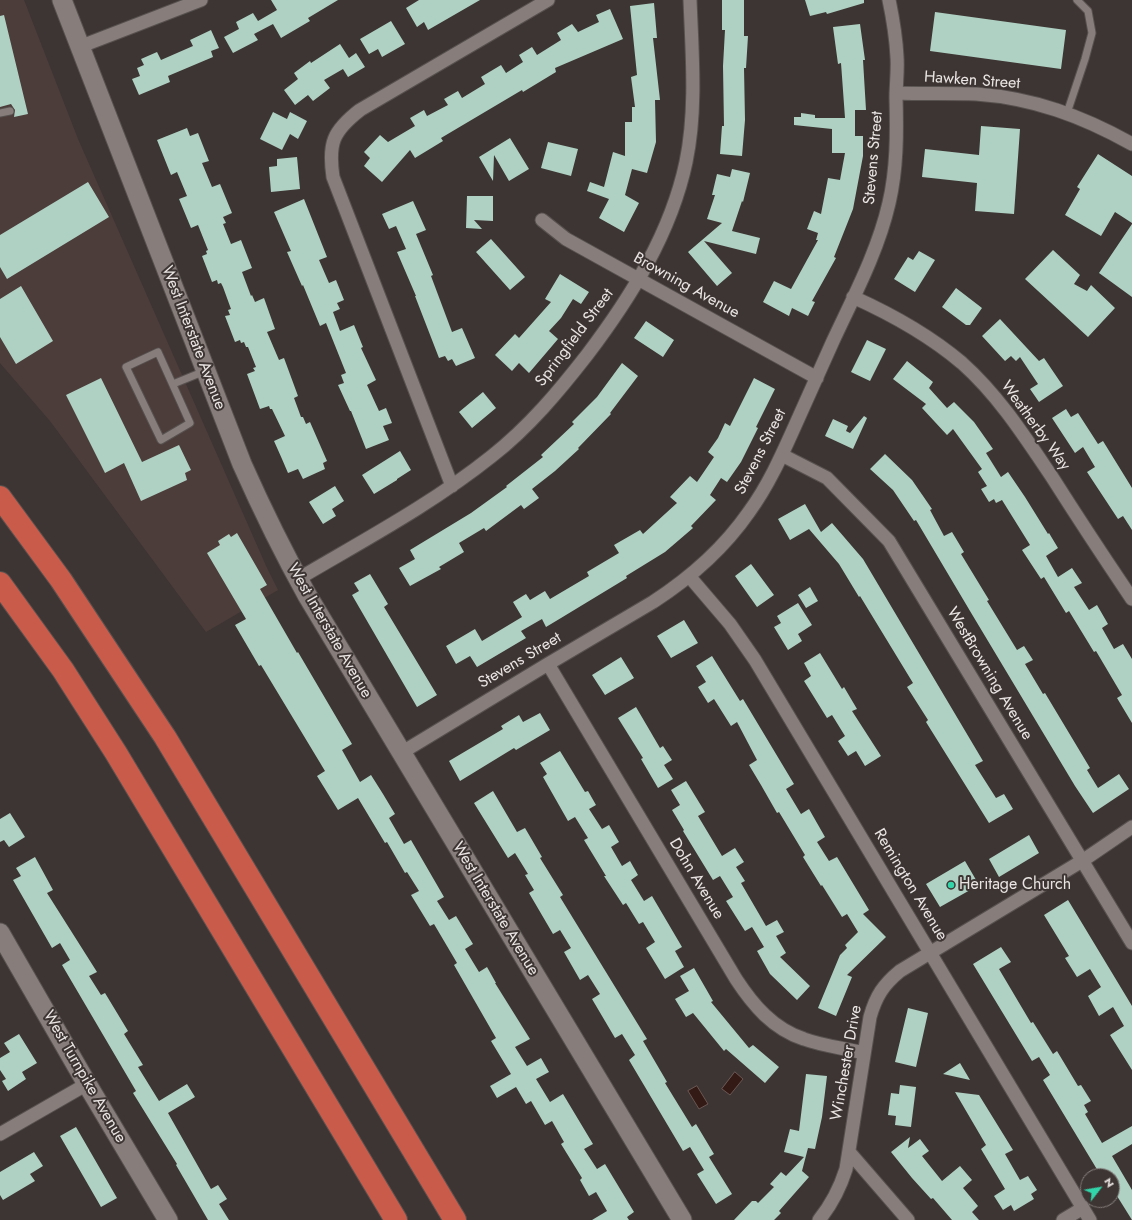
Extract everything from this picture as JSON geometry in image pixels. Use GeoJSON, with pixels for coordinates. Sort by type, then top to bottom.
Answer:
{"type":"FeatureCollection","features":[{"type":"Feature","properties":{"kind":"highway"},"geometry":{"type":"LineString","coordinates":[[0,497],[61,580],[164,737],[454,1220]]}},
{"type":"Feature","properties":{"kind":"highway"},"geometry":{"type":"LineString","coordinates":[[0,583],[63,670],[116,753],[396,1220]]}},
{"type":"Feature","properties":{"kind":"street","name":"West Interstate Avenue"},"geometry":{"type":"LineString","coordinates":[[62,0],[79,47],[256,497],[298,579],[682,1220]]}},
{"type":"Feature","properties":{"kind":"street"},"geometry":{"type":"LineString","coordinates":[[79,47],[201,0]]}},
{"type":"Feature","properties":{"kind":"street"},"geometry":{"type":"LineString","coordinates":[[452,486],[333,177],[330,159],[333,144],[338,131],[347,120],[360,110],[548,0]]}},
{"type":"Feature","properties":{"kind":"street","name":"Springfield Street"},"geometry":{"type":"LineString","coordinates":[[298,579],[452,486],[494,455],[547,404],[591,349],[638,280],[653,253],[670,216],[687,160],[693,96],[690,0]]}},
{"type":"Feature","properties":{"kind":"street","name":"Stevens Street"},"geometry":{"type":"LineString","coordinates":[[401,753],[653,602],[705,563],[735,531],[760,495],[782,455],[854,297],[879,239],[889,202],[896,143],[897,57],[896,39],[889,0]]}},
{"type":"Feature","properties":{"kind":"street","name":"Hawken Street"},"geometry":{"type":"LineString","coordinates":[[896,93],[995,96],[1029,102],[1067,113],[1099,126],[1132,144]]}},
{"type":"Feature","properties":{"kind":"street","name":"Browning Avenue"},"geometry":{"type":"LineString","coordinates":[[542,220],[566,239],[817,378]]}},
{"type":"Feature","properties":{"kind":"street","name":"Weatherby Way"},"geometry":{"type":"LineString","coordinates":[[854,297],[900,319],[931,339],[962,363],[991,393],[1016,424],[1132,599]]}},
{"type":"Feature","properties":{"kind":"street","name":"WestBrowning Avenue"},"geometry":{"type":"LineString","coordinates":[[782,455],[827,478],[889,541],[1132,943]]}},
{"type":"Feature","properties":{"kind":"street","name":"Remington Avenue"},"geometry":{"type":"LineString","coordinates":[[689,576],[730,624],[756,660],[1080,1203]]}},
{"type":"Feature","properties":{"kind":"street","name":"Dohn Avenue"},"geometry":{"type":"LineString","coordinates":[[548,664],[736,979],[757,1008],[776,1025],[803,1039],[864,1053]]}},
{"type":"Feature","properties":{"kind":"street","name":"Winchester Drive"},"geometry":{"type":"LineString","coordinates":[[819,1220],[833,1201],[838,1191],[850,1153],[870,1017],[874,1002],[881,990],[900,971],[1082,861],[1132,827]]}},
{"type":"Feature","properties":{"kind":"street","name":"West Turnpike Avenue"},"geometry":{"type":"LineString","coordinates":[[0,933],[168,1220]]}},
{"type":"Feature","properties":{"kind":"street"},"geometry":{"type":"LineString","coordinates":[[0,1134],[87,1084]]}},
{"type":"Feature","properties":{"kind":"street"},"geometry":{"type":"LineString","coordinates":[[850,1153],[908,1220]]}},
{"type":"Feature","properties":{"kind":"street"},"geometry":{"type":"LineString","coordinates":[[1063,1220],[1083,1208]]}},
{"type":"Feature","properties":{"kind":"street","name":"Remington Avenue"},"geometry":{"type":"LineString","coordinates":[[1083,1208],[1090,1220]]}},
{"type":"Feature","properties":{"kind":"lane"},"geometry":{"type":"LineString","coordinates":[[1067,113],[1092,33],[1088,11],[1077,0]]}},
{"type":"Feature","properties":{"kind":"lane"},"geometry":{"type":"LineString","coordinates":[[0,114],[10,111]]}},
{"type":"Feature","properties":{"kind":"lane"},"geometry":{"type":"LineString","coordinates":[[158,352],[173,384],[190,424],[161,440],[126,367],[158,352]]}},
{"type":"Feature","properties":{"kind":"lane"},"geometry":{"type":"LineString","coordinates":[[173,384],[206,371]]}},
{"type":"Feature","properties":{"kind":"shaded area"},"geometry":{"type":"Polygon","coordinates":[[[0,0],[24,0],[78,139],[278,590],[206,632],[50,421],[0,363],[0,0]]]}},
{"type":"Feature","properties":{"kind":"shaded area"},"geometry":{"type":"Polygon","coordinates":[[[735,1072],[743,1079],[730,1095],[722,1089],[735,1072]]]}},
{"type":"Feature","properties":{"kind":"shaded area"},"geometry":{"type":"Polygon","coordinates":[[[697,1086],[708,1104],[699,1109],[688,1091],[697,1086]]]}},
{"type":"Feature","properties":{"kind":"building"},"geometry":{"type":"Polygon","coordinates":[[[271,0],[338,0],[308,18],[310,21],[281,38],[273,24],[254,34],[258,40],[233,53],[224,37],[239,29],[236,22],[253,13],[258,21],[277,10],[271,0]]]}},
{"type":"Feature","properties":{"kind":"building"},"geometry":{"type":"Polygon","coordinates":[[[419,0],[480,0],[428,30],[424,22],[417,27],[406,8],[419,0]]]}},
{"type":"Feature","properties":{"kind":"building"},"geometry":{"type":"Polygon","coordinates":[[[722,0],[744,0],[744,36],[748,36],[746,68],[744,68],[745,120],[742,156],[720,154],[722,126],[724,126],[723,66],[725,30],[722,30],[722,0]]]}},
{"type":"Feature","properties":{"kind":"building"},"geometry":{"type":"Polygon","coordinates":[[[805,0],[864,0],[864,3],[827,14],[826,12],[810,16],[805,0]]]}},
{"type":"Feature","properties":{"kind":"building"},"geometry":{"type":"Polygon","coordinates":[[[654,3],[657,38],[653,38],[660,100],[655,100],[656,142],[647,173],[632,169],[625,195],[639,203],[624,232],[599,218],[609,199],[587,191],[590,182],[604,187],[613,152],[625,156],[625,122],[632,122],[632,107],[635,107],[631,77],[637,75],[630,6],[654,3]]]}},
{"type":"Feature","properties":{"kind":"building"},"geometry":{"type":"Polygon","coordinates":[[[610,9],[623,39],[555,68],[556,72],[523,92],[522,90],[441,138],[443,141],[415,158],[410,150],[382,182],[364,166],[370,158],[364,152],[380,135],[388,142],[415,126],[410,118],[424,110],[427,116],[448,105],[444,99],[458,91],[462,98],[485,84],[481,77],[501,65],[506,73],[523,62],[519,55],[532,47],[537,55],[561,40],[557,33],[572,24],[578,32],[599,22],[596,15],[610,9]]]}},
{"type":"Feature","properties":{"kind":"building"},"geometry":{"type":"Polygon","coordinates":[[[935,12],[1066,30],[1061,69],[930,51],[935,12]]]}},
{"type":"Feature","properties":{"kind":"building"},"geometry":{"type":"Polygon","coordinates":[[[4,15],[28,114],[14,117],[15,110],[11,104],[0,107],[0,16],[4,15]]]}},
{"type":"Feature","properties":{"kind":"building"},"geometry":{"type":"Polygon","coordinates":[[[391,21],[405,44],[382,57],[378,49],[369,54],[360,39],[391,21]]]}},
{"type":"Feature","properties":{"kind":"building"},"geometry":{"type":"Polygon","coordinates":[[[860,24],[865,60],[863,60],[866,110],[855,110],[855,136],[863,136],[863,156],[853,209],[834,257],[836,258],[812,301],[815,302],[808,316],[792,308],[789,316],[763,302],[774,281],[791,289],[818,240],[816,240],[818,233],[807,229],[814,211],[821,214],[828,178],[840,180],[845,153],[832,153],[832,129],[794,125],[794,117],[801,117],[801,113],[815,115],[815,118],[845,118],[841,63],[838,64],[833,27],[860,24]]]}},
{"type":"Feature","properties":{"kind":"building"},"geometry":{"type":"Polygon","coordinates":[[[211,30],[219,48],[211,51],[213,57],[168,76],[170,82],[139,95],[132,79],[140,76],[137,68],[144,65],[141,59],[157,52],[161,60],[193,46],[190,40],[211,30]]]}},
{"type":"Feature","properties":{"kind":"building"},"geometry":{"type":"Polygon","coordinates":[[[340,44],[349,58],[356,53],[365,67],[348,77],[343,69],[324,80],[330,88],[313,101],[308,95],[295,105],[284,90],[298,79],[294,73],[310,61],[311,63],[340,44]]]}},
{"type":"Feature","properties":{"kind":"building"},"geometry":{"type":"Polygon","coordinates":[[[273,112],[287,119],[290,112],[307,121],[298,139],[290,134],[282,150],[260,139],[273,112]]]}},
{"type":"Feature","properties":{"kind":"building"},"geometry":{"type":"Polygon","coordinates":[[[981,126],[1020,129],[1014,214],[975,211],[977,183],[922,177],[925,149],[979,155],[981,126]]]}},
{"type":"Feature","properties":{"kind":"building"},"geometry":{"type":"Polygon","coordinates":[[[187,128],[190,136],[198,133],[209,161],[202,163],[212,187],[220,184],[232,213],[223,217],[226,223],[223,224],[231,244],[241,240],[252,268],[242,272],[251,296],[252,295],[255,302],[264,298],[275,329],[267,332],[279,360],[284,358],[298,396],[294,398],[301,417],[303,417],[306,424],[310,422],[327,461],[323,463],[325,469],[303,479],[298,469],[288,473],[274,441],[285,436],[272,409],[270,409],[269,406],[260,409],[247,374],[255,371],[253,368],[256,367],[248,347],[246,347],[244,342],[241,343],[240,340],[235,342],[225,316],[230,315],[228,310],[231,309],[223,287],[221,283],[218,284],[217,280],[212,282],[202,256],[207,254],[206,251],[208,250],[198,225],[191,228],[179,199],[187,196],[177,172],[171,175],[157,140],[187,128]]]}},
{"type":"Feature","properties":{"kind":"building"},"geometry":{"type":"Polygon","coordinates":[[[510,138],[529,169],[509,181],[494,155],[493,181],[479,157],[510,138]]]}},
{"type":"Feature","properties":{"kind":"building"},"geometry":{"type":"Polygon","coordinates":[[[548,142],[578,149],[571,176],[541,168],[548,142]]]}},
{"type":"Feature","properties":{"kind":"building"},"geometry":{"type":"Polygon","coordinates":[[[1098,154],[1132,176],[1132,223],[1115,212],[1101,236],[1065,215],[1080,189],[1077,187],[1098,154]]]}},
{"type":"Feature","properties":{"kind":"building"},"geometry":{"type":"Polygon","coordinates":[[[297,157],[300,189],[271,192],[269,167],[277,166],[277,159],[297,157]]]}},
{"type":"Feature","properties":{"kind":"building"},"geometry":{"type":"Polygon","coordinates":[[[732,169],[750,173],[743,202],[742,201],[732,231],[760,238],[756,254],[704,241],[732,273],[717,286],[688,252],[722,223],[707,219],[715,195],[712,195],[717,174],[730,177],[732,169]]]}},
{"type":"Feature","properties":{"kind":"building"},"geometry":{"type":"Polygon","coordinates":[[[88,182],[109,217],[7,279],[0,267],[0,235],[88,182]]]}},
{"type":"Feature","properties":{"kind":"building"},"geometry":{"type":"Polygon","coordinates":[[[467,196],[493,196],[493,221],[474,220],[482,229],[466,228],[467,196]]]}},
{"type":"Feature","properties":{"kind":"building"},"geometry":{"type":"Polygon","coordinates":[[[304,199],[327,257],[319,260],[329,283],[336,280],[344,300],[337,303],[340,309],[333,312],[340,331],[354,325],[363,347],[361,348],[376,380],[367,385],[379,411],[386,408],[392,423],[383,426],[389,440],[366,449],[351,411],[338,385],[344,383],[341,375],[346,373],[326,323],[320,326],[303,285],[302,286],[287,252],[291,251],[274,212],[304,199]]]}},
{"type":"Feature","properties":{"kind":"building"},"geometry":{"type":"Polygon","coordinates":[[[413,201],[426,230],[416,234],[433,275],[431,276],[452,332],[462,328],[475,358],[456,366],[452,359],[448,361],[445,356],[439,358],[416,296],[397,252],[406,249],[396,226],[389,229],[382,214],[413,201]]]}},
{"type":"Feature","properties":{"kind":"building"},"geometry":{"type":"Polygon","coordinates":[[[1132,224],[1132,297],[1099,273],[1132,224]]]}},
{"type":"Feature","properties":{"kind":"building"},"geometry":{"type":"Polygon","coordinates":[[[491,239],[525,277],[510,290],[476,252],[491,239]]]}},
{"type":"Feature","properties":{"kind":"building"},"geometry":{"type":"Polygon","coordinates":[[[1053,250],[1080,275],[1074,284],[1087,291],[1091,285],[1115,308],[1088,337],[1025,279],[1053,250]]]}},
{"type":"Feature","properties":{"kind":"building"},"geometry":{"type":"Polygon","coordinates":[[[919,251],[935,260],[915,292],[894,279],[908,257],[913,260],[919,251]]]}},
{"type":"Feature","properties":{"kind":"building"},"geometry":{"type":"Polygon","coordinates":[[[560,274],[589,292],[581,304],[573,299],[561,318],[549,331],[558,339],[529,373],[519,363],[512,371],[495,355],[515,334],[519,338],[551,302],[545,299],[560,274]]]}},
{"type":"Feature","properties":{"kind":"building"},"geometry":{"type":"Polygon","coordinates":[[[21,286],[53,341],[16,364],[0,337],[0,299],[21,286]]]}},
{"type":"Feature","properties":{"kind":"building"},"geometry":{"type":"Polygon","coordinates":[[[956,288],[982,308],[970,325],[966,325],[942,307],[956,288]]]}},
{"type":"Feature","properties":{"kind":"building"},"geometry":{"type":"Polygon","coordinates":[[[1000,319],[1039,361],[1044,358],[1063,386],[1039,402],[1030,389],[1038,384],[1020,357],[1016,361],[1011,356],[1005,361],[982,336],[1000,319]]]}},
{"type":"Feature","properties":{"kind":"building"},"geometry":{"type":"Polygon","coordinates":[[[646,321],[674,340],[663,357],[634,338],[646,321]]]}},
{"type":"Feature","properties":{"kind":"building"},"geometry":{"type":"Polygon","coordinates":[[[867,340],[886,349],[870,381],[851,372],[867,340]]]}},
{"type":"Feature","properties":{"kind":"building"},"geometry":{"type":"Polygon","coordinates":[[[907,361],[933,382],[929,388],[947,408],[954,402],[974,422],[993,449],[986,453],[1001,477],[1008,472],[1058,548],[1046,556],[1058,577],[1072,568],[1082,583],[1074,587],[1089,610],[1097,605],[1108,624],[1102,628],[1114,649],[1123,644],[1132,659],[1132,723],[1117,698],[1122,695],[1096,651],[1094,652],[1069,611],[1066,613],[1044,577],[1041,579],[1022,550],[1030,545],[1002,500],[996,503],[994,499],[989,502],[981,489],[987,486],[978,472],[982,469],[953,429],[947,435],[922,408],[926,404],[893,379],[907,361]]]}},
{"type":"Feature","properties":{"kind":"building"},"geometry":{"type":"Polygon","coordinates":[[[622,363],[638,376],[610,413],[611,414],[578,448],[579,449],[532,489],[539,498],[524,509],[521,505],[486,531],[484,528],[459,543],[464,552],[439,567],[441,569],[410,586],[399,568],[415,559],[410,550],[471,513],[507,487],[506,486],[543,457],[541,455],[574,424],[572,422],[597,397],[622,363]]]}},
{"type":"Feature","properties":{"kind":"building"},"geometry":{"type":"Polygon","coordinates":[[[101,378],[142,462],[179,445],[191,470],[185,473],[187,480],[141,501],[124,463],[105,473],[66,395],[101,378]]]}},
{"type":"Feature","properties":{"kind":"building"},"geometry":{"type":"Polygon","coordinates":[[[754,378],[775,389],[741,462],[727,482],[721,478],[710,495],[716,500],[691,526],[693,528],[665,552],[626,576],[627,578],[546,627],[542,619],[521,631],[526,638],[477,667],[470,656],[456,664],[446,646],[475,629],[482,641],[522,617],[513,602],[526,594],[530,600],[545,591],[550,599],[589,576],[587,572],[619,553],[614,545],[640,530],[643,534],[677,503],[670,497],[690,476],[697,482],[714,457],[708,452],[718,438],[725,423],[730,426],[754,378]]]}},
{"type":"Feature","properties":{"kind":"building"},"geometry":{"type":"Polygon","coordinates":[[[483,392],[496,408],[472,428],[459,412],[483,392]]]}},
{"type":"Feature","properties":{"kind":"building"},"geometry":{"type":"Polygon","coordinates":[[[1066,409],[1071,417],[1078,413],[1098,444],[1103,441],[1132,488],[1132,530],[1123,516],[1118,519],[1087,472],[1095,467],[1083,447],[1075,453],[1052,418],[1066,409]]]}},
{"type":"Feature","properties":{"kind":"building"},"geometry":{"type":"Polygon","coordinates":[[[864,416],[867,418],[853,449],[825,436],[833,419],[848,426],[846,431],[850,433],[864,416]]]}},
{"type":"Feature","properties":{"kind":"building"},"geometry":{"type":"Polygon","coordinates":[[[400,451],[411,470],[374,494],[362,475],[400,451]]]}},
{"type":"Feature","properties":{"kind":"building"},"geometry":{"type":"Polygon","coordinates":[[[885,454],[912,480],[932,509],[930,510],[944,536],[952,532],[964,552],[961,554],[989,600],[987,601],[1017,650],[1024,646],[1033,660],[1025,664],[1043,694],[1045,693],[1090,768],[1087,770],[1098,788],[1119,774],[1129,789],[1093,813],[1075,786],[916,520],[914,521],[893,490],[870,469],[885,454]]]}},
{"type":"Feature","properties":{"kind":"building"},"geometry":{"type":"Polygon","coordinates":[[[335,486],[344,501],[332,509],[336,516],[323,524],[309,502],[335,486]]]}},
{"type":"Feature","properties":{"kind":"building"},"geometry":{"type":"Polygon","coordinates":[[[805,504],[821,532],[832,523],[863,559],[983,761],[975,765],[996,798],[1004,794],[1013,809],[989,823],[926,722],[928,720],[907,687],[913,683],[839,564],[809,529],[790,540],[778,519],[805,504]]]}},
{"type":"Feature","properties":{"kind":"building"},"geometry":{"type":"Polygon","coordinates":[[[237,533],[267,585],[260,589],[352,744],[342,750],[360,782],[371,775],[383,794],[395,814],[389,818],[404,844],[411,840],[444,897],[437,901],[449,920],[456,916],[473,944],[465,949],[479,972],[487,967],[495,983],[530,1039],[515,1047],[527,1066],[541,1058],[549,1072],[536,1079],[550,1102],[563,1094],[593,1144],[584,1149],[597,1169],[605,1164],[634,1212],[627,1217],[629,1220],[592,1220],[607,1211],[596,1192],[589,1196],[580,1180],[582,1178],[561,1144],[564,1142],[552,1121],[545,1125],[531,1101],[526,1104],[516,1087],[497,1098],[490,1086],[511,1074],[491,1041],[496,1038],[454,965],[457,963],[434,924],[430,926],[411,895],[419,891],[407,872],[405,873],[387,842],[385,843],[358,798],[338,810],[317,776],[325,771],[235,625],[246,619],[207,553],[220,545],[218,541],[229,534],[231,537],[237,533]]]}},
{"type":"Feature","properties":{"kind":"building"},"geometry":{"type":"Polygon","coordinates":[[[751,564],[774,595],[757,607],[735,576],[751,564]]]}},
{"type":"Feature","properties":{"kind":"building"},"geometry":{"type":"Polygon","coordinates":[[[370,574],[388,604],[384,607],[437,695],[417,707],[352,595],[359,591],[354,583],[370,574]]]}},
{"type":"Feature","properties":{"kind":"building"},"geometry":{"type":"Polygon","coordinates":[[[810,587],[818,601],[806,608],[798,595],[810,587]]]}},
{"type":"Feature","properties":{"kind":"building"},"geometry":{"type":"Polygon","coordinates":[[[798,603],[812,625],[798,634],[802,641],[788,650],[774,627],[781,623],[777,616],[798,603]]]}},
{"type":"Feature","properties":{"kind":"building"},"geometry":{"type":"Polygon","coordinates":[[[684,620],[698,643],[671,658],[657,636],[684,620]]]}},
{"type":"Feature","properties":{"kind":"building"},"geometry":{"type":"Polygon","coordinates":[[[820,653],[842,689],[844,687],[857,709],[852,711],[881,756],[865,766],[856,751],[848,756],[838,741],[845,736],[832,715],[827,718],[804,681],[811,676],[804,663],[820,653]]]}},
{"type":"Feature","properties":{"kind":"building"},"geometry":{"type":"Polygon","coordinates":[[[712,656],[740,701],[743,699],[794,784],[786,789],[801,814],[809,809],[825,837],[817,842],[829,861],[837,857],[869,910],[863,914],[886,937],[847,975],[852,977],[836,1016],[818,1008],[840,955],[847,948],[845,945],[858,932],[847,914],[842,917],[822,885],[821,886],[803,857],[805,855],[779,812],[777,813],[749,765],[757,760],[737,722],[731,726],[714,699],[708,703],[698,687],[706,682],[696,666],[712,656]]]}},
{"type":"Feature","properties":{"kind":"building"},"geometry":{"type":"Polygon","coordinates":[[[621,657],[634,678],[605,695],[592,675],[621,657]]]}},
{"type":"Feature","properties":{"kind":"building"},"geometry":{"type":"Polygon","coordinates":[[[636,707],[660,748],[663,746],[672,760],[664,765],[673,779],[658,788],[641,759],[643,758],[618,718],[636,707]]]}},
{"type":"Feature","properties":{"kind":"building"},"geometry":{"type":"Polygon","coordinates":[[[540,713],[550,730],[516,750],[514,748],[460,781],[449,761],[503,729],[501,726],[519,715],[523,722],[540,713]]]}},
{"type":"Feature","properties":{"kind":"building"},"geometry":{"type":"Polygon","coordinates":[[[560,751],[585,792],[588,791],[596,805],[589,809],[602,829],[609,825],[619,842],[611,847],[622,866],[630,861],[638,875],[631,880],[644,901],[652,896],[682,947],[675,951],[684,967],[665,979],[646,948],[655,942],[643,922],[639,924],[626,903],[623,905],[604,876],[606,876],[584,840],[588,838],[575,817],[568,821],[543,777],[547,774],[540,763],[560,751]]]}},
{"type":"Feature","properties":{"kind":"building"},"geometry":{"type":"Polygon","coordinates":[[[686,781],[705,812],[698,816],[722,856],[735,848],[744,862],[736,867],[745,881],[741,883],[766,926],[777,920],[784,932],[776,936],[786,953],[780,957],[810,986],[797,1000],[770,974],[757,951],[764,947],[752,927],[745,931],[726,901],[733,897],[720,876],[713,880],[672,810],[680,805],[671,790],[686,781]]]}},
{"type":"Feature","properties":{"kind":"building"},"geometry":{"type":"Polygon","coordinates":[[[493,791],[517,832],[525,828],[542,857],[540,858],[563,895],[560,897],[647,1039],[643,1041],[667,1082],[665,1083],[692,1127],[696,1124],[714,1154],[709,1157],[732,1194],[716,1204],[697,1174],[704,1170],[690,1147],[683,1151],[629,1060],[635,1055],[622,1034],[615,1038],[592,999],[600,994],[588,975],[580,980],[564,952],[571,948],[560,930],[553,934],[529,893],[534,890],[525,875],[528,874],[515,853],[508,858],[474,803],[493,791]]]}},
{"type":"Feature","properties":{"kind":"building"},"geometry":{"type":"Polygon","coordinates":[[[10,813],[25,837],[9,847],[4,840],[0,842],[0,819],[10,813]]]}},
{"type":"Feature","properties":{"kind":"building"},"geometry":{"type":"Polygon","coordinates":[[[1029,835],[1039,853],[999,877],[989,859],[1029,835]]]}},
{"type":"Feature","properties":{"kind":"building"},"geometry":{"type":"Polygon","coordinates":[[[35,857],[53,890],[47,893],[97,972],[89,976],[101,995],[105,993],[128,1031],[124,1034],[143,1065],[138,1067],[159,1101],[187,1084],[195,1097],[168,1113],[211,1189],[218,1185],[227,1199],[219,1204],[229,1220],[208,1220],[176,1165],[177,1164],[133,1093],[136,1091],[62,965],[70,960],[60,943],[52,948],[13,880],[21,876],[16,868],[35,857]]]}},
{"type":"Feature","properties":{"kind":"building"},"geometry":{"type":"Polygon","coordinates":[[[965,861],[979,885],[940,907],[926,884],[965,861]]]}},
{"type":"Feature","properties":{"kind":"building"},"geometry":{"type":"Polygon","coordinates":[[[1068,900],[1132,1006],[1132,1070],[1110,1035],[1124,1026],[1113,1007],[1099,1016],[1088,996],[1101,987],[1090,969],[1077,977],[1065,958],[1069,956],[1044,915],[1068,900]]]}},
{"type":"Feature","properties":{"kind":"building"},"geometry":{"type":"Polygon","coordinates":[[[1001,947],[1011,962],[999,969],[1031,1023],[1033,1022],[1053,1054],[1057,1051],[1078,1086],[1081,1085],[1091,1101],[1084,1105],[1088,1112],[1085,1114],[1102,1143],[1132,1126],[1132,1144],[1112,1156],[1119,1168],[1096,1168],[1043,1080],[1050,1075],[1039,1057],[1032,1061],[973,964],[1001,947]]]}},
{"type":"Feature","properties":{"kind":"building"},"geometry":{"type":"Polygon","coordinates":[[[694,968],[713,1001],[711,1002],[749,1048],[753,1045],[779,1067],[765,1083],[726,1049],[724,1051],[693,1013],[686,1017],[675,999],[689,991],[680,976],[694,968]]]}},
{"type":"Feature","properties":{"kind":"building"},"geometry":{"type":"Polygon","coordinates":[[[908,1008],[928,1013],[916,1067],[895,1062],[908,1008]]]}},
{"type":"Feature","properties":{"kind":"building"},"geometry":{"type":"Polygon","coordinates":[[[19,1034],[37,1063],[22,1072],[26,1079],[8,1091],[2,1081],[6,1079],[0,1070],[0,1058],[10,1052],[4,1043],[19,1034]]]}},
{"type":"Feature","properties":{"kind":"building"},"geometry":{"type":"Polygon","coordinates":[[[960,1063],[970,1080],[943,1074],[960,1063]]]}},
{"type":"Feature","properties":{"kind":"building"},"geometry":{"type":"Polygon","coordinates":[[[806,1074],[827,1076],[822,1117],[815,1149],[808,1148],[802,1171],[809,1177],[779,1211],[781,1213],[774,1220],[734,1220],[752,1201],[756,1201],[758,1203],[774,1187],[770,1184],[781,1172],[786,1176],[804,1157],[784,1152],[790,1129],[799,1131],[806,1074]]]}},
{"type":"Feature","properties":{"kind":"building"},"geometry":{"type":"Polygon","coordinates":[[[900,1085],[916,1087],[911,1127],[895,1125],[896,1116],[888,1115],[891,1093],[899,1094],[900,1085]]]}},
{"type":"Feature","properties":{"kind":"building"},"geometry":{"type":"Polygon","coordinates":[[[955,1092],[979,1095],[1013,1150],[1005,1154],[1020,1180],[1028,1176],[1037,1190],[1031,1194],[1034,1199],[1014,1211],[1011,1205],[1003,1210],[994,1196],[1005,1189],[981,1149],[986,1145],[955,1092]]]}},
{"type":"Feature","properties":{"kind":"building"},"geometry":{"type":"Polygon","coordinates":[[[76,1127],[117,1198],[101,1207],[60,1136],[76,1127]]]}},
{"type":"Feature","properties":{"kind":"building"},"geometry":{"type":"Polygon","coordinates":[[[910,1137],[908,1148],[920,1139],[929,1151],[922,1156],[942,1181],[960,1166],[972,1180],[963,1188],[978,1206],[972,1212],[979,1220],[952,1220],[933,1198],[931,1199],[912,1178],[891,1152],[910,1137]]]}},
{"type":"Feature","properties":{"kind":"building"},"geometry":{"type":"Polygon","coordinates":[[[34,1152],[43,1166],[30,1174],[35,1181],[3,1200],[0,1195],[0,1172],[34,1152]]]}},
{"type":"Feature","properties":{"kind":"building"},"geometry":{"type":"Polygon","coordinates":[[[1120,1170],[1132,1190],[1132,1220],[1120,1201],[1120,1170]]]}},
{"type":"Feature","properties":{"kind":"place","name":"Heritage Church"},"geometry":{"type":"Point","coordinates":[951,885]}}]}
